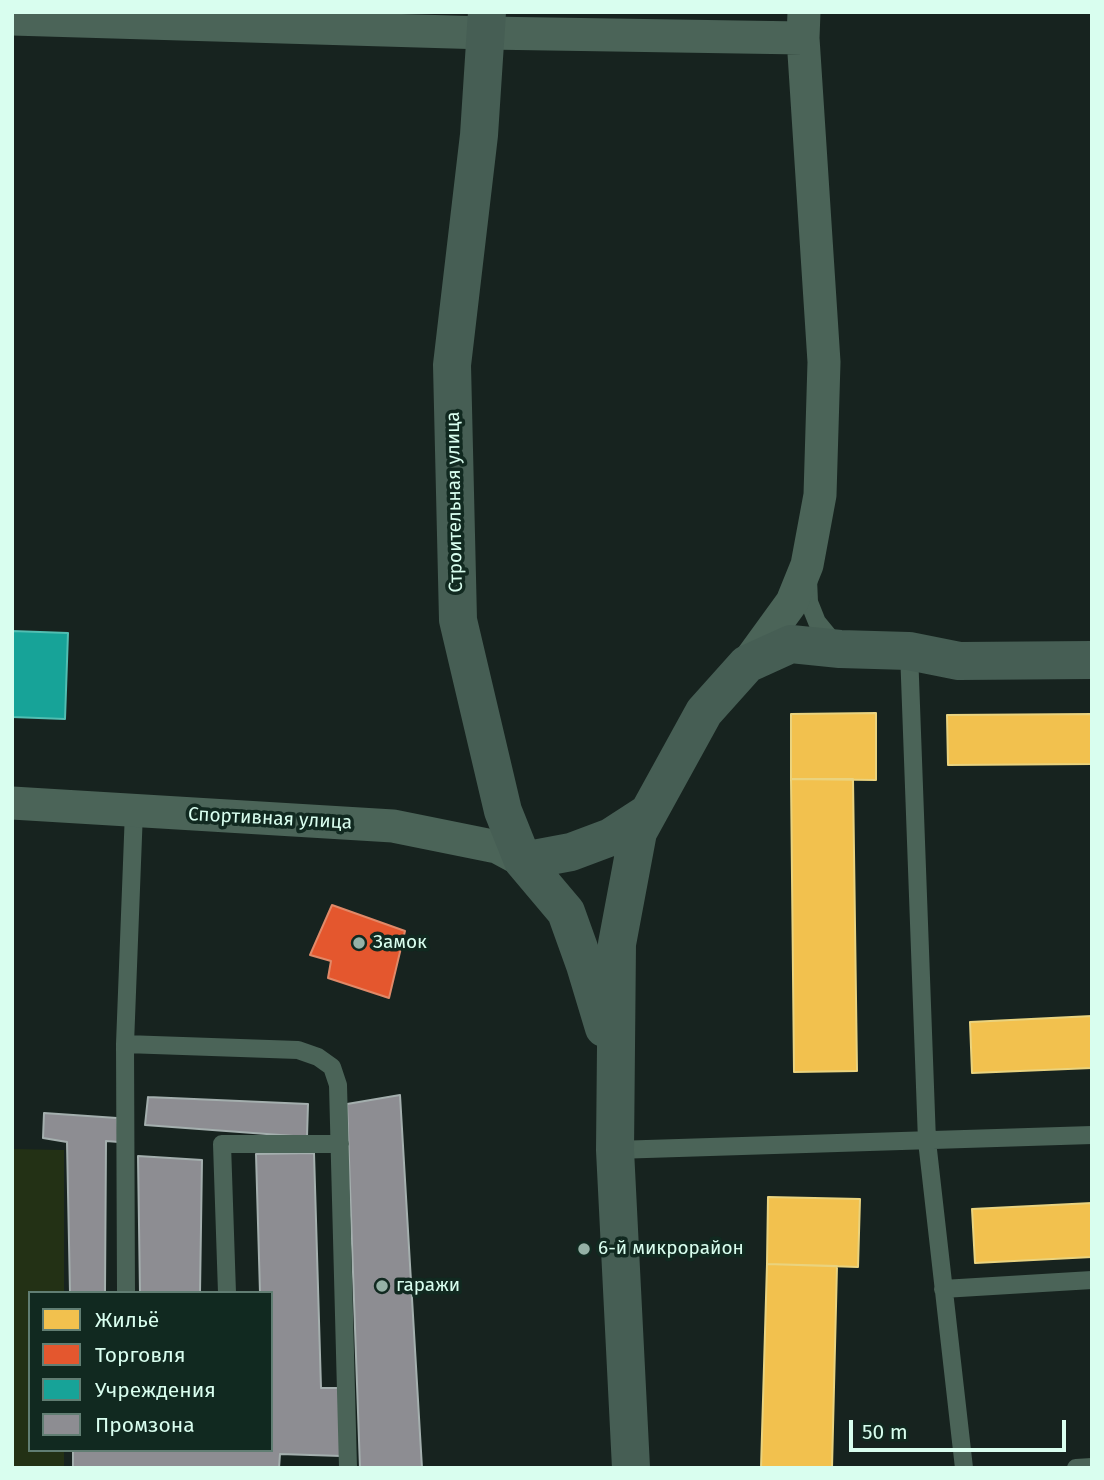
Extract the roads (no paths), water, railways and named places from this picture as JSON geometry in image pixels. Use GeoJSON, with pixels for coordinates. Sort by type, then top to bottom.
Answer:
{"type":"FeatureCollection","features":[{"type":"Feature","properties":{"kind":"street"},"geometry":{"type":"LineString","coordinates":[[12,19],[63,16],[804,25],[824,362],[820,495],[807,565],[792,602],[747,664],[704,712],[638,832],[617,944],[615,1150],[631,1468]]}},
{"type":"Feature","properties":{"kind":"street","name":"Строительная улица"},"geometry":{"type":"LineString","coordinates":[[486,23],[479,135],[452,365],[458,620],[503,811],[523,860],[566,912],[585,965],[615,1068]]}},
{"type":"Feature","properties":{"kind":"street"},"geometry":{"type":"LineString","coordinates":[[747,664],[790,644],[909,651],[959,661],[1092,660]]}},
{"type":"Feature","properties":{"kind":"street","name":"Спортивная улица"},"geometry":{"type":"LineString","coordinates":[[12,803],[393,826],[497,847],[523,860]]}},
{"type":"Feature","properties":{"kind":"street"},"geometry":{"type":"LineString","coordinates":[[523,860],[571,852],[611,837],[648,813]]}},
{"type":"Feature","properties":{"kind":"lane"},"geometry":{"type":"LineString","coordinates":[[807,565],[809,602],[817,622],[840,649]]}},
{"type":"Feature","properties":{"kind":"lane"},"geometry":{"type":"LineString","coordinates":[[909,651],[927,1142],[964,1468]]}},
{"type":"Feature","properties":{"kind":"lane"},"geometry":{"type":"LineString","coordinates":[[126,1291],[125,1044],[134,811]]}},
{"type":"Feature","properties":{"kind":"lane"},"geometry":{"type":"LineString","coordinates":[[125,1044],[298,1051],[318,1057],[332,1067],[338,1085],[348,1468]]}},
{"type":"Feature","properties":{"kind":"lane"},"geometry":{"type":"LineString","coordinates":[[615,1150],[1092,1135]]}},
{"type":"Feature","properties":{"kind":"lane"},"geometry":{"type":"LineString","coordinates":[[227,1291],[222,1144],[340,1144]]}},
{"type":"Feature","properties":{"kind":"lane"},"geometry":{"type":"LineString","coordinates":[[943,1289],[1092,1280]]}},
{"type":"Feature","properties":{"kind":"lane"},"geometry":{"type":"LineString","coordinates":[[1076,1468],[1092,1467]]}},
{"type":"Feature","properties":{"kind":"place","name":"Замок"},"geometry":{"type":"Point","coordinates":[359,943]}},
{"type":"Feature","properties":{"kind":"place","name":"6-й микрорайон"},"geometry":{"type":"Point","coordinates":[584,1249]}},
{"type":"Feature","properties":{"kind":"place","name":"гаражи"},"geometry":{"type":"Point","coordinates":[382,1286]}}]}
